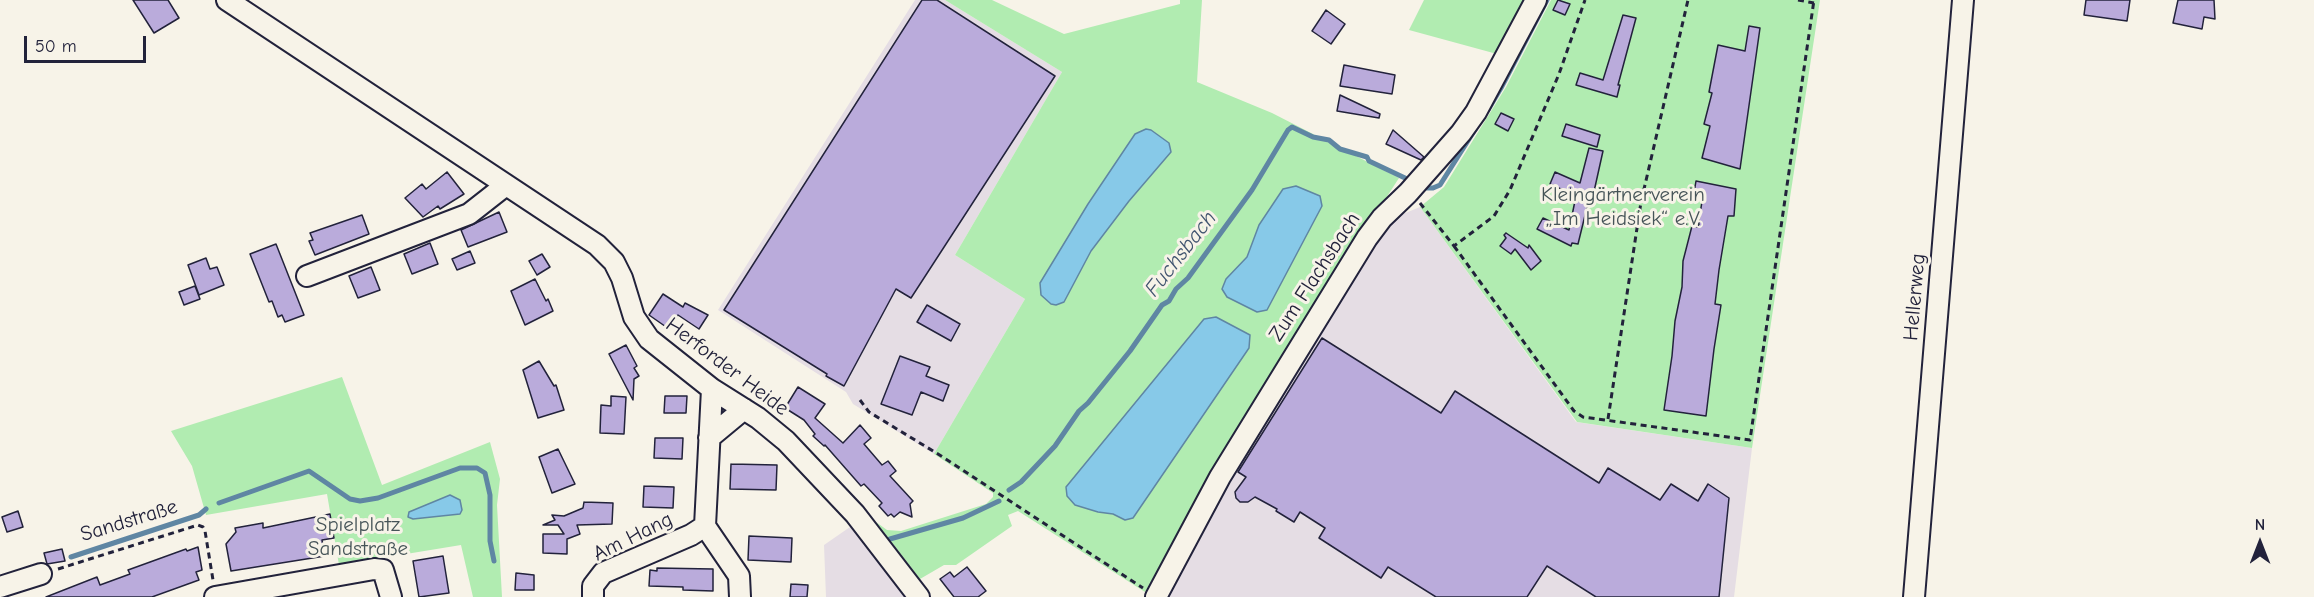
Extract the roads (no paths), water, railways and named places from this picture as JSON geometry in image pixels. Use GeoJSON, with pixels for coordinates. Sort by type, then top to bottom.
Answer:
{"type":"FeatureCollection","features":[{"type":"Feature","properties":{"kind":"street","name":"Herforder Heide"},"geometry":{"type":"LineString","coordinates":[[227,0],[597,245],[614,262],[622,278],[634,317],[648,339],[712,389],[744,408],[786,441],[855,514],[919,597]]}},
{"type":"Feature","properties":{"kind":"street","name":"Zum Flachsbach"},"geometry":{"type":"LineString","coordinates":[[1151,594],[1348,268],[1382,218],[1408,193],[1461,133],[1476,112],[1536,0]]}},
{"type":"Feature","properties":{"kind":"street","name":"Hellerweg"},"geometry":{"type":"LineString","coordinates":[[1914,597],[1963,0]]}},
{"type":"Feature","properties":{"kind":"street"},"geometry":{"type":"LineString","coordinates":[[307,276],[469,214],[506,186]]}},
{"type":"Feature","properties":{"kind":"street"},"geometry":{"type":"LineString","coordinates":[[712,389],[705,526],[739,576],[740,597]]}},
{"type":"Feature","properties":{"kind":"street"},"geometry":{"type":"LineString","coordinates":[[709,438],[744,408]]}},
{"type":"Feature","properties":{"kind":"street","name":"Am Hang"},"geometry":{"type":"LineString","coordinates":[[593,597],[593,586],[603,573],[691,535],[705,526]]}},
{"type":"Feature","properties":{"kind":"street"},"geometry":{"type":"LineString","coordinates":[[218,596],[374,569],[383,570],[391,597]]}},
{"type":"Feature","properties":{"kind":"street"},"geometry":{"type":"LineString","coordinates":[[0,587],[41,574]]}},
{"type":"Feature","properties":{"kind":"water"},"geometry":{"type":"Polygon","coordinates":[[[1146,129],[1169,143],[1171,152],[1129,201],[1091,251],[1064,302],[1051,304],[1041,295],[1040,283],[1088,204],[1135,134],[1146,129]]]}},
{"type":"Feature","properties":{"kind":"water"},"geometry":{"type":"Polygon","coordinates":[[[1296,186],[1320,196],[1322,206],[1267,310],[1257,312],[1227,297],[1222,289],[1226,279],[1247,257],[1259,225],[1283,189],[1296,186]]]}},
{"type":"Feature","properties":{"kind":"water"},"geometry":{"type":"Polygon","coordinates":[[[1216,317],[1250,335],[1249,348],[1133,518],[1125,520],[1113,514],[1075,505],[1067,496],[1066,487],[1204,319],[1216,317]]]}},
{"type":"Feature","properties":{"kind":"water"},"geometry":{"type":"Polygon","coordinates":[[[450,495],[460,500],[462,510],[460,514],[413,519],[408,517],[409,512],[450,495]]]}},
{"type":"Feature","properties":{"kind":"waterway","name":"Fuchsbach"},"geometry":{"type":"LineString","coordinates":[[1488,110],[1547,0]]}},
{"type":"Feature","properties":{"kind":"waterway","name":"Fuchsbach"},"geometry":{"type":"LineString","coordinates":[[1009,490],[1021,482],[1055,446],[1079,411],[1130,351],[1162,305],[1169,301],[1176,289],[1188,278],[1252,190],[1288,130],[1292,127],[1313,137],[1329,140],[1340,149],[1367,157],[1369,161],[1405,178]]}},
{"type":"Feature","properties":{"kind":"waterway","name":"Fuchsbach"},"geometry":{"type":"LineString","coordinates":[[1427,188],[1440,185],[1476,128]]}},
{"type":"Feature","properties":{"kind":"waterway"},"geometry":{"type":"LineString","coordinates":[[219,503],[309,471],[350,499],[360,501],[378,498],[460,468],[477,468],[485,473],[490,495],[490,541],[494,561]]}},
{"type":"Feature","properties":{"kind":"waterway","name":"Fuchsbach"},"geometry":{"type":"LineString","coordinates":[[890,539],[963,518],[999,501]]}},
{"type":"Feature","properties":{"kind":"waterway"},"geometry":{"type":"LineString","coordinates":[[71,557],[199,515],[206,509]]}},
{"type":"Feature","properties":{"kind":"park label","name":"Kleingärtnerverein „Im Heidsiek“ e.V."},"geometry":{"type":"Point","coordinates":[1623,207]}},
{"type":"Feature","properties":{"kind":"park label","name":"Spielplatz Sandstraße"},"geometry":{"type":"Point","coordinates":[358,537]}}]}
